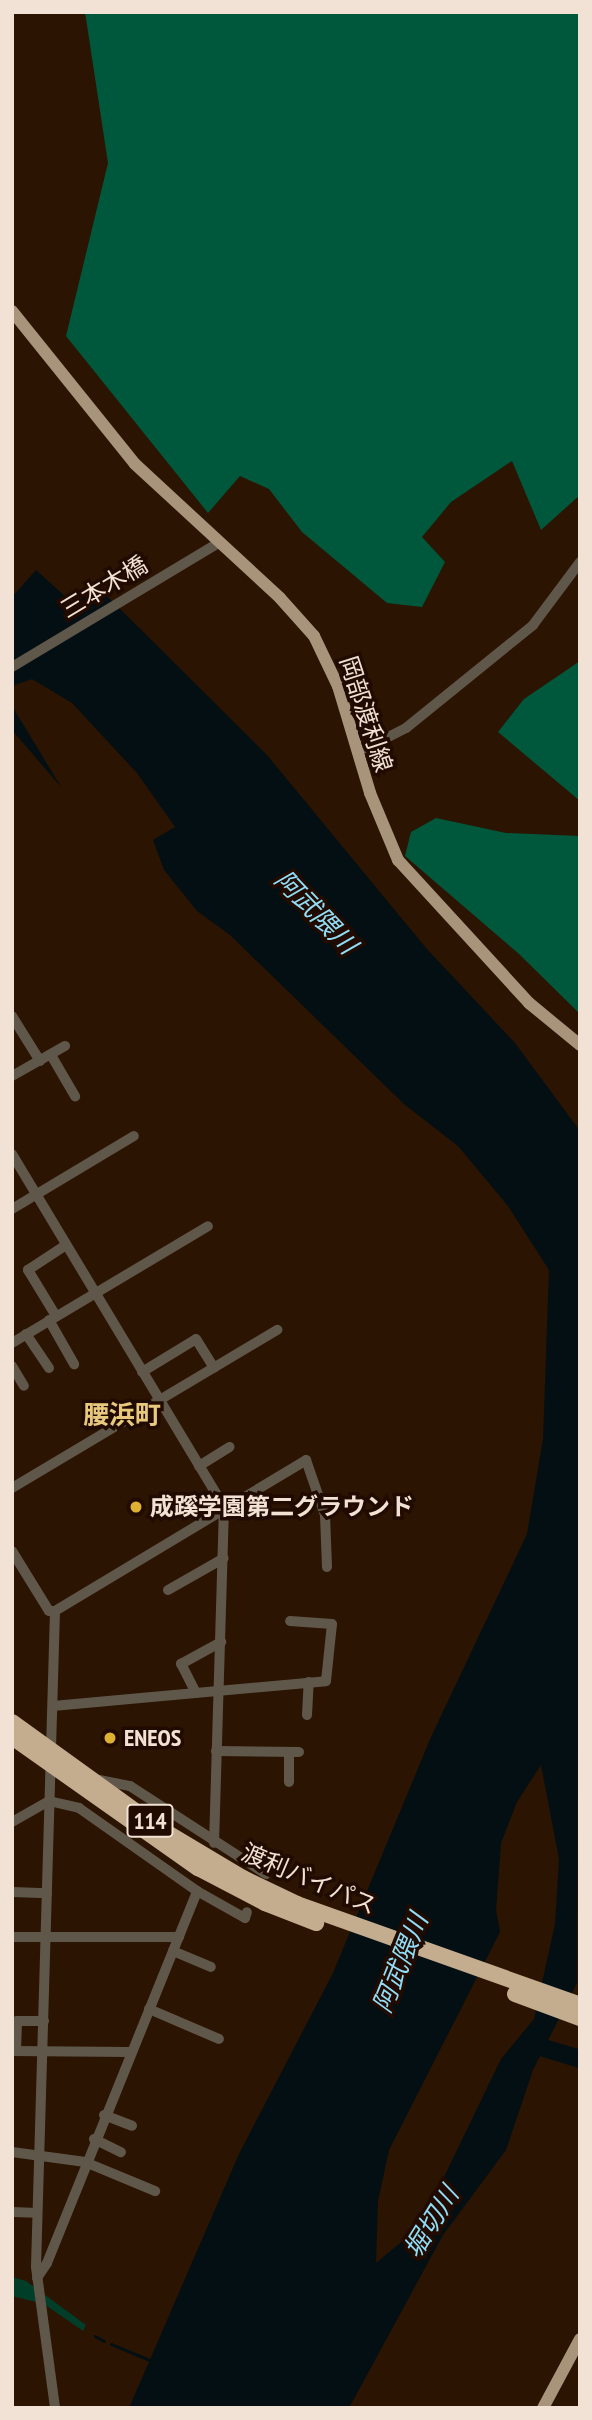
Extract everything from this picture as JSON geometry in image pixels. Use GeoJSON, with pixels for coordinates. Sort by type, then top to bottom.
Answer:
{"type":"FeatureCollection","features":[{"type":"Feature","properties":{"kind":"highway","name":"渡利バイパス"},"geometry":{"type":"LineString","coordinates":[[12,1722],[51,1757],[198,1868],[296,1910],[580,2018]]}},
{"type":"Feature","properties":{"kind":"highway","name":"渡利バイパス"},"geometry":{"type":"LineString","coordinates":[[12,1737],[91,1778],[209,1860],[296,1910],[580,2004]]}},
{"type":"Feature","properties":{"kind":"main road","name":"岡部渡利線"},"geometry":{"type":"LineString","coordinates":[[12,311],[113,440],[218,543],[280,598],[314,636],[338,686],[378,818],[398,860],[529,1003],[580,1045]]}},
{"type":"Feature","properties":{"kind":"main road"},"geometry":{"type":"LineString","coordinates":[[543,2408],[580,2339]]}},
{"type":"Feature","properties":{"kind":"street","name":"三本木橋"},"geometry":{"type":"LineString","coordinates":[[12,667],[218,543]]}},
{"type":"Feature","properties":{"kind":"street"},"geometry":{"type":"LineString","coordinates":[[359,752],[406,728],[533,625],[580,562]]}},
{"type":"Feature","properties":{"kind":"street"},"geometry":{"type":"LineString","coordinates":[[12,1016],[40,1061]]}},
{"type":"Feature","properties":{"kind":"street"},"geometry":{"type":"LineString","coordinates":[[12,1076],[65,1046]]}},
{"type":"Feature","properties":{"kind":"street"},"geometry":{"type":"LineString","coordinates":[[51,1055],[75,1096]]}},
{"type":"Feature","properties":{"kind":"street"},"geometry":{"type":"LineString","coordinates":[[12,1209],[134,1136]]}},
{"type":"Feature","properties":{"kind":"street"},"geometry":{"type":"LineString","coordinates":[[12,1154],[224,1507],[214,1843]]}},
{"type":"Feature","properties":{"kind":"street"},"geometry":{"type":"LineString","coordinates":[[12,1343],[208,1226]]}},
{"type":"Feature","properties":{"kind":"street"},"geometry":{"type":"LineString","coordinates":[[66,1245],[28,1270],[74,1364]]}},
{"type":"Feature","properties":{"kind":"street"},"geometry":{"type":"LineString","coordinates":[[12,1488],[277,1330]]}},
{"type":"Feature","properties":{"kind":"street"},"geometry":{"type":"LineString","coordinates":[[26,1334],[49,1368]]}},
{"type":"Feature","properties":{"kind":"street"},"geometry":{"type":"LineString","coordinates":[[142,1372],[196,1339],[214,1368]]}},
{"type":"Feature","properties":{"kind":"street"},"geometry":{"type":"LineString","coordinates":[[12,1366],[24,1386]]}},
{"type":"Feature","properties":{"kind":"street"},"geometry":{"type":"LineString","coordinates":[[199,1466],[230,1447]]}},
{"type":"Feature","properties":{"kind":"street"},"geometry":{"type":"LineString","coordinates":[[14,1559],[49,1611],[55,1611],[306,1460],[325,1515],[327,1567]]}},
{"type":"Feature","properties":{"kind":"street"},"geometry":{"type":"LineString","coordinates":[[168,1590],[224,1559]]}},
{"type":"Feature","properties":{"kind":"street"},"geometry":{"type":"LineString","coordinates":[[55,1611],[37,2213],[37,2278],[55,2408]]}},
{"type":"Feature","properties":{"kind":"street"},"geometry":{"type":"LineString","coordinates":[[53,1706],[326,1681],[332,1624],[290,1621]]}},
{"type":"Feature","properties":{"kind":"street"},"geometry":{"type":"LineString","coordinates":[[196,1693],[181,1664],[220,1642]]}},
{"type":"Feature","properties":{"kind":"street"},"geometry":{"type":"LineString","coordinates":[[307,1715],[309,1682]]}},
{"type":"Feature","properties":{"kind":"street"},"geometry":{"type":"LineString","coordinates":[[216,1751],[294,1752],[289,1782]]}},
{"type":"Feature","properties":{"kind":"street"},"geometry":{"type":"LineString","coordinates":[[91,1778],[130,1786],[214,1843],[266,1874]]}},
{"type":"Feature","properties":{"kind":"street"},"geometry":{"type":"LineString","coordinates":[[12,1822],[49,1801],[79,1808],[197,1891],[246,1918],[247,1912]]}},
{"type":"Feature","properties":{"kind":"street"},"geometry":{"type":"LineString","coordinates":[[37,2278],[47,2263],[129,2052],[197,1891]]}},
{"type":"Feature","properties":{"kind":"street"},"geometry":{"type":"LineString","coordinates":[[12,1892],[47,1893]]}},
{"type":"Feature","properties":{"kind":"street"},"geometry":{"type":"LineString","coordinates":[[12,1937],[178,1937]]}},
{"type":"Feature","properties":{"kind":"street"},"geometry":{"type":"LineString","coordinates":[[173,1951],[211,1966]]}},
{"type":"Feature","properties":{"kind":"street"},"geometry":{"type":"LineString","coordinates":[[149,2009],[219,2039]]}},
{"type":"Feature","properties":{"kind":"street"},"geometry":{"type":"LineString","coordinates":[[44,2021],[17,2021],[14,2051],[129,2052]]}},
{"type":"Feature","properties":{"kind":"street"},"geometry":{"type":"LineString","coordinates":[[104,2115],[132,2126]]}},
{"type":"Feature","properties":{"kind":"street"},"geometry":{"type":"LineString","coordinates":[[94,2140],[121,2152]]}},
{"type":"Feature","properties":{"kind":"street"},"geometry":{"type":"LineString","coordinates":[[12,2152],[39,2152],[85,2162],[155,2192]]}},
{"type":"Feature","properties":{"kind":"street"},"geometry":{"type":"LineString","coordinates":[[12,2211],[37,2213]]}},
{"type":"Feature","properties":{"kind":"green space"},"geometry":{"type":"Polygon","coordinates":[[[85,12],[580,12],[580,495],[541,530],[512,461],[451,502],[422,537],[445,562],[422,607],[387,603],[302,532],[269,489],[240,476],[208,513],[66,336],[108,163],[85,12]]]}},
{"type":"Feature","properties":{"kind":"green space"},"geometry":{"type":"Polygon","coordinates":[[[580,661],[580,801],[498,732],[524,699],[580,661]]]}},
{"type":"Feature","properties":{"kind":"green space"},"geometry":{"type":"Polygon","coordinates":[[[436,818],[506,833],[580,836],[580,1014],[519,954],[405,856],[411,832],[436,818]]]}},
{"type":"Feature","properties":{"kind":"green space"},"geometry":{"type":"Polygon","coordinates":[[[12,2277],[26,2281],[86,2325],[83,2331],[44,2304],[12,2296],[12,2277]]]}},
{"type":"Feature","properties":{"kind":"water","name":"阿武隈川"},"geometry":{"type":"Polygon","coordinates":[[[36,570],[76,606],[94,583],[267,755],[426,948],[515,1043],[580,1131],[577,1983],[533,2070],[506,2150],[443,2235],[349,2408],[129,2408],[239,2154],[333,1973],[431,1737],[527,1534],[543,1439],[549,1270],[508,1206],[458,1146],[405,1105],[230,935],[197,911],[164,870],[153,840],[175,827],[137,773],[72,703],[32,679],[12,686],[12,597],[36,570]],[[541,1765],[517,1802],[501,1843],[496,1910],[500,1932],[389,2150],[378,2201],[376,2263],[411,2234],[429,2208],[501,2059],[534,2019],[555,1924],[559,1859],[541,1765]]]}},
{"type":"Feature","properties":{"kind":"water"},"geometry":{"type":"Polygon","coordinates":[[[12,706],[61,787],[12,730],[12,706]]]}},
{"type":"Feature","properties":{"kind":"waterway","name":"堀切川"},"geometry":{"type":"LineString","coordinates":[[526,2054],[534,2045],[580,2059]]}},
{"type":"Feature","properties":{"kind":"waterway"},"geometry":{"type":"LineString","coordinates":[[95,2336],[104,2341]]}},
{"type":"Feature","properties":{"kind":"waterway"},"geometry":{"type":"LineString","coordinates":[[111,2344],[150,2360]]}},
{"type":"Feature","properties":{"kind":"place","name":"成蹊学園第二グラウンド"},"geometry":{"type":"Point","coordinates":[136,1507]}},
{"type":"Feature","properties":{"kind":"place","name":"ENEOS"},"geometry":{"type":"Point","coordinates":[110,1738]}},
{"type":"Feature","properties":{"kind":"district","name":"腰浜町"},"geometry":{"type":"Point","coordinates":[122,1415]}}]}
